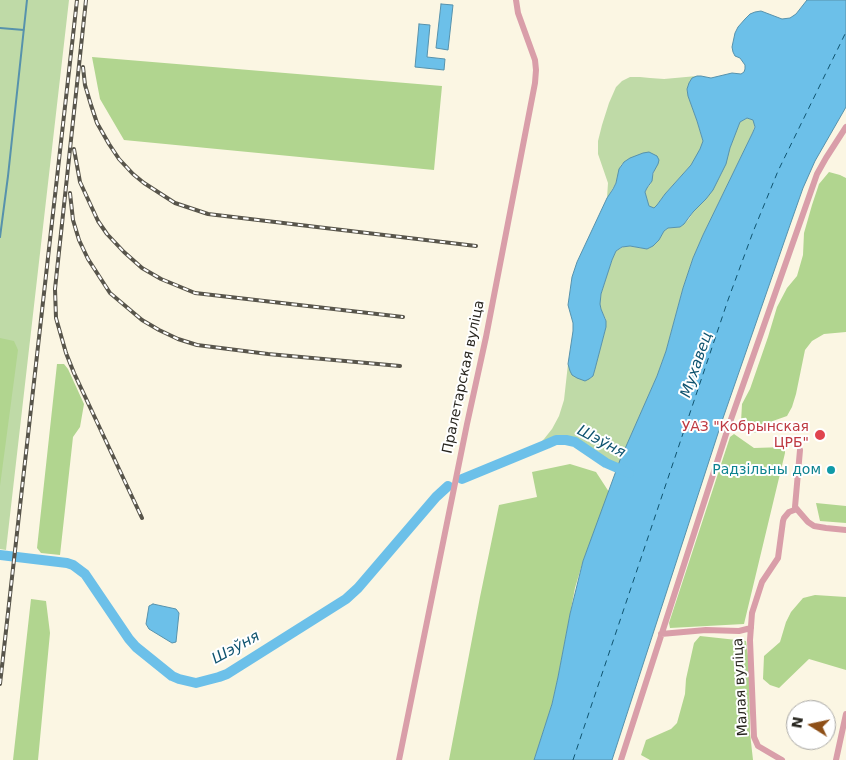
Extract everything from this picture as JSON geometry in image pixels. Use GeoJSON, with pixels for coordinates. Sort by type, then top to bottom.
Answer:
{"type":"FeatureCollection","features":[{"type":"Feature","properties":{"kind":"street","name":"Пралетарская вуліца"},"geometry":{"type":"LineString","coordinates":[[399,760],[486,337],[535,83],[535,60],[518,13],[516,0]]}},
{"type":"Feature","properties":{"kind":"street"},"geometry":{"type":"LineString","coordinates":[[621,760],[729,425],[818,174],[846,127]]}},
{"type":"Feature","properties":{"kind":"street"},"geometry":{"type":"LineString","coordinates":[[800,450],[795,507],[814,526],[846,530]]}},
{"type":"Feature","properties":{"kind":"street","name":"Малая вуліца"},"geometry":{"type":"LineString","coordinates":[[782,760],[758,746],[754,737],[750,640],[752,613],[762,582],[778,558],[784,518],[789,512],[797,509]]}},
{"type":"Feature","properties":{"kind":"street"},"geometry":{"type":"LineString","coordinates":[[662,634],[706,630],[739,631],[751,628]]}},
{"type":"Feature","properties":{"kind":"street"},"geometry":{"type":"LineString","coordinates":[[836,760],[846,714]]}},
{"type":"Feature","properties":{"kind":"green space"},"geometry":{"type":"Polygon","coordinates":[[[0,0],[69,0],[6,550],[0,549],[0,0]]]}},
{"type":"Feature","properties":{"kind":"green space"},"geometry":{"type":"Polygon","coordinates":[[[92,57],[442,86],[434,170],[124,140],[100,99],[92,57]]]}},
{"type":"Feature","properties":{"kind":"green space"},"geometry":{"type":"Polygon","coordinates":[[[697,76],[692,78],[687,89],[703,141],[697,157],[654,208],[649,206],[645,192],[650,185],[655,168],[630,158],[621,165],[616,183],[607,198],[608,183],[598,154],[598,141],[609,103],[616,87],[630,77],[664,79],[697,76]]]}},
{"type":"Feature","properties":{"kind":"green space"},"geometry":{"type":"Polygon","coordinates":[[[747,118],[755,123],[753,132],[693,258],[657,376],[617,468],[606,463],[575,442],[556,440],[534,449],[552,429],[559,416],[564,400],[568,364],[570,371],[589,379],[593,376],[606,327],[606,320],[600,304],[601,294],[616,251],[630,246],[647,249],[659,240],[668,228],[680,227],[689,219],[706,199],[721,174],[740,122],[747,118]]]}},
{"type":"Feature","properties":{"kind":"green space"},"geometry":{"type":"Polygon","coordinates":[[[829,172],[846,178],[846,332],[824,334],[812,341],[805,350],[796,394],[787,416],[770,422],[759,433],[749,432],[741,422],[742,404],[750,389],[777,307],[787,288],[797,276],[803,255],[804,233],[812,205],[819,184],[829,172]]]}},
{"type":"Feature","properties":{"kind":"green space"},"geometry":{"type":"Polygon","coordinates":[[[0,338],[14,341],[18,350],[0,486],[0,338]]]}},
{"type":"Feature","properties":{"kind":"green space"},"geometry":{"type":"Polygon","coordinates":[[[57,364],[64,364],[68,369],[84,404],[80,427],[73,437],[60,555],[41,553],[37,548],[57,364]]]}},
{"type":"Feature","properties":{"kind":"green space"},"geometry":{"type":"Polygon","coordinates":[[[734,434],[754,448],[785,447],[744,624],[670,628],[669,623],[730,437],[734,434]]]}},
{"type":"Feature","properties":{"kind":"green space"},"geometry":{"type":"Polygon","coordinates":[[[570,464],[596,472],[609,492],[575,588],[552,704],[534,760],[449,760],[499,505],[537,497],[532,472],[570,464]]]}},
{"type":"Feature","properties":{"kind":"green space"},"geometry":{"type":"Polygon","coordinates":[[[816,503],[846,506],[846,523],[820,521],[816,503]]]}},
{"type":"Feature","properties":{"kind":"green space"},"geometry":{"type":"Polygon","coordinates":[[[815,595],[846,597],[846,670],[809,659],[779,688],[770,685],[763,679],[764,656],[780,642],[791,612],[803,598],[815,595]]]}},
{"type":"Feature","properties":{"kind":"green space"},"geometry":{"type":"Polygon","coordinates":[[[31,599],[46,601],[50,633],[38,760],[13,760],[31,599]]]}},
{"type":"Feature","properties":{"kind":"green space"},"geometry":{"type":"Polygon","coordinates":[[[700,636],[746,641],[749,663],[750,733],[753,760],[650,760],[641,755],[646,740],[671,729],[677,723],[685,694],[686,679],[694,643],[700,636]]]}},
{"type":"Feature","properties":{"kind":"water","name":"Мухавец"},"geometry":{"type":"Polygon","coordinates":[[[807,0],[846,0],[846,107],[815,161],[803,188],[722,421],[612,760],[534,760],[552,704],[583,561],[620,460],[657,376],[693,258],[753,132],[755,127],[753,120],[747,118],[740,122],[726,164],[713,190],[684,224],[680,227],[668,228],[653,246],[647,249],[630,246],[622,247],[616,251],[601,294],[600,304],[606,321],[606,327],[593,376],[585,381],[572,375],[568,364],[573,323],[568,305],[572,277],[577,262],[616,183],[619,169],[624,162],[643,153],[649,152],[657,156],[658,164],[653,173],[652,181],[645,192],[649,206],[654,208],[691,165],[703,141],[688,96],[687,89],[692,78],[701,76],[711,78],[744,72],[745,65],[740,58],[735,56],[732,47],[738,27],[750,14],[755,12],[761,11],[782,19],[790,18],[796,14],[807,0]]]}},
{"type":"Feature","properties":{"kind":"water"},"geometry":{"type":"Polygon","coordinates":[[[441,4],[453,5],[448,50],[436,48],[441,4]]]}},
{"type":"Feature","properties":{"kind":"water"},"geometry":{"type":"Polygon","coordinates":[[[419,24],[430,25],[427,57],[445,59],[444,70],[415,67],[419,24]]]}},
{"type":"Feature","properties":{"kind":"water"},"geometry":{"type":"Polygon","coordinates":[[[153,604],[176,609],[179,613],[176,642],[172,643],[149,629],[146,624],[149,606],[153,604]]]}},
{"type":"Feature","properties":{"kind":"waterway"},"geometry":{"type":"LineString","coordinates":[[0,237],[27,0]]}},
{"type":"Feature","properties":{"kind":"waterway"},"geometry":{"type":"LineString","coordinates":[[0,28],[24,30]]}},
{"type":"Feature","properties":{"kind":"waterway","name":"Шэўня"},"geometry":{"type":"LineString","coordinates":[[462,479],[556,440],[575,442],[606,463],[629,473]]}},
{"type":"Feature","properties":{"kind":"waterway","name":"Шэўня"},"geometry":{"type":"LineString","coordinates":[[0,555],[73,565],[85,574],[136,647],[172,676],[196,683],[227,674],[346,599],[358,588],[436,497],[448,486]]}},
{"type":"Feature","properties":{"kind":"ferry route"},"geometry":{"type":"LineString","coordinates":[[573,760],[728,300],[753,232],[778,171],[846,32]]}},
{"type":"Feature","properties":{"kind":"railway"},"geometry":{"type":"LineString","coordinates":[[0,684],[77,0]]}},
{"type":"Feature","properties":{"kind":"railway"},"geometry":{"type":"LineString","coordinates":[[86,0],[55,289],[56,318],[74,373],[142,518]]}},
{"type":"Feature","properties":{"kind":"railway"},"geometry":{"type":"LineString","coordinates":[[83,67],[85,85],[97,123],[119,159],[144,183],[175,203],[208,214],[476,246]]}},
{"type":"Feature","properties":{"kind":"railway"},"geometry":{"type":"LineString","coordinates":[[74,149],[80,182],[98,221],[124,252],[142,268],[161,279],[195,293],[403,317]]}},
{"type":"Feature","properties":{"kind":"railway"},"geometry":{"type":"LineString","coordinates":[[70,193],[73,220],[79,240],[88,259],[110,293],[142,320],[159,330],[197,345],[268,354],[400,366]]}},
{"type":"Feature","properties":{"kind":"place","name":"УАЗ \"Кобрынская ЦРБ\""},"geometry":{"type":"Point","coordinates":[820,435]}},
{"type":"Feature","properties":{"kind":"place","name":"Радзільны дом"},"geometry":{"type":"Point","coordinates":[831,470]}}]}
